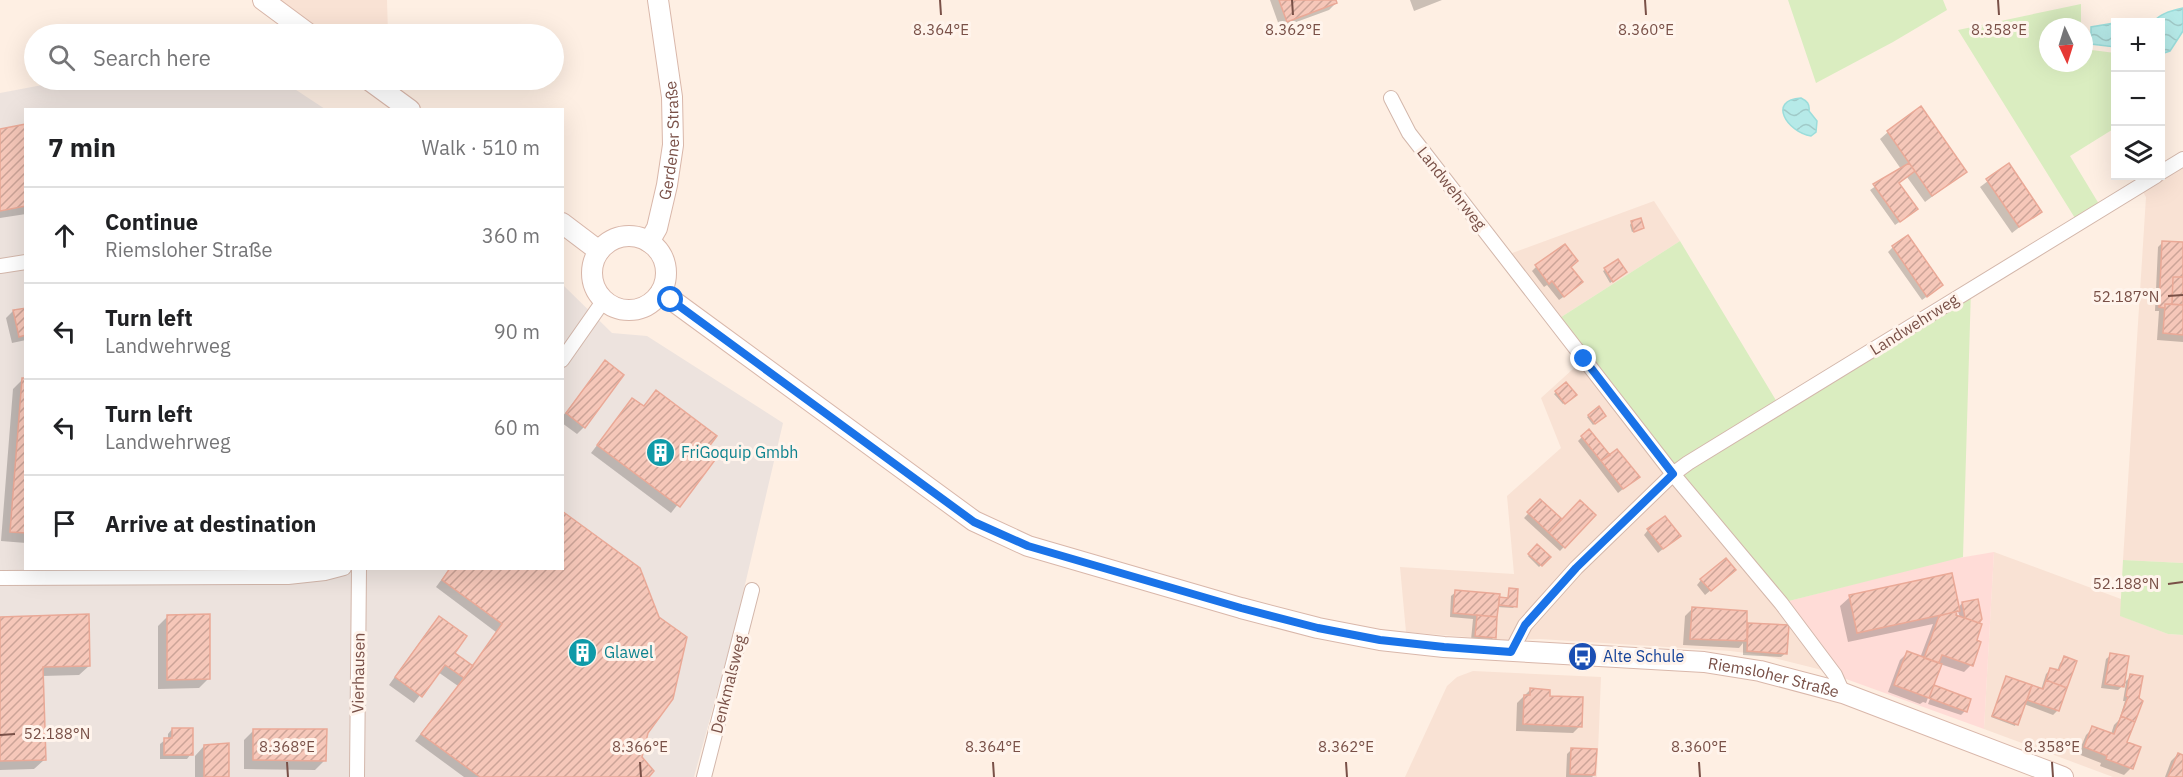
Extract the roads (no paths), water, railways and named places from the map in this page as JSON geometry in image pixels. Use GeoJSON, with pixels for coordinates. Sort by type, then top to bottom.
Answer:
{"type":"FeatureCollection","features":[{"type":"Feature","properties":{"kind":"main road"},"geometry":{"type":"LineString","coordinates":[[262,0],[295,24]]}},
{"type":"Feature","properties":{"kind":"main road","name":"Gerdener Straße"},"geometry":{"type":"LineString","coordinates":[[649,242],[657,228],[673,145],[672,97],[658,0]]}},
{"type":"Feature","properties":{"kind":"main road"},"geometry":{"type":"LineString","coordinates":[[383,90],[407,108]]}},
{"type":"Feature","properties":{"kind":"main road"},"geometry":{"type":"LineString","coordinates":[[564,225],[599,251]]}},
{"type":"Feature","properties":{"kind":"main road"},"geometry":{"type":"LineString","coordinates":[[628,236],[639,237],[649,242],[657,249],[666,270],[661,292],[645,306],[634,309],[624,309],[604,300],[597,292],[593,282],[594,260],[599,251],[607,243],[628,236]]}},
{"type":"Feature","properties":{"kind":"main road","name":"Riemsloher Straße"},"geometry":{"type":"LineString","coordinates":[[661,292],[974,522],[1028,546],[1241,608],[1318,628],[1380,640],[1511,652],[1704,662],[1760,671],[1843,693],[2063,777]]}},
{"type":"Feature","properties":{"kind":"street","name":"Landwehrweg"},"geometry":{"type":"LineString","coordinates":[[1391,98],[1409,133],[1673,474],[1781,603],[1835,675],[1843,693]]}},
{"type":"Feature","properties":{"kind":"street"},"geometry":{"type":"LineString","coordinates":[[2165,170],[2183,159]]}},
{"type":"Feature","properties":{"kind":"street","name":"Landwehrweg"},"geometry":{"type":"LineString","coordinates":[[1511,652],[1525,625],[1576,568],[1673,474],[2149,180]]}},
{"type":"Feature","properties":{"kind":"street"},"geometry":{"type":"LineString","coordinates":[[0,266],[24,262]]}},
{"type":"Feature","properties":{"kind":"street"},"geometry":{"type":"LineString","coordinates":[[564,357],[604,300]]}},
{"type":"Feature","properties":{"kind":"street"},"geometry":{"type":"LineString","coordinates":[[0,578],[225,573],[288,577],[336,570]]}},
{"type":"Feature","properties":{"kind":"street","name":"Vierhausen"},"geometry":{"type":"LineString","coordinates":[[357,777],[359,570]]}},
{"type":"Feature","properties":{"kind":"street","name":"Denkmalsweg"},"geometry":{"type":"LineString","coordinates":[[704,777],[752,590]]}},
{"type":"Feature","properties":{"kind":"water"},"geometry":{"type":"Polygon","coordinates":[[[2183,8],[2183,31],[2170,51],[2165,53],[2165,18],[2157,18],[2170,11],[2183,8]]]}},
{"type":"Feature","properties":{"kind":"water"},"geometry":{"type":"Polygon","coordinates":[[[2111,24],[2111,46],[2093,44],[2093,27],[2111,24]]]}},
{"type":"Feature","properties":{"kind":"water"},"geometry":{"type":"Polygon","coordinates":[[[1801,98],[1808,103],[1809,111],[1817,121],[1816,132],[1811,136],[1795,129],[1784,116],[1785,104],[1801,98]]]}},
{"type":"Feature","properties":{"kind":"place","name":"FriGoquip Gmbh"},"geometry":{"type":"Point","coordinates":[660,452]}},
{"type":"Feature","properties":{"kind":"place","name":"Glawel"},"geometry":{"type":"Point","coordinates":[583,652]}},
{"type":"Feature","properties":{"kind":"place","name":"Alte Schule"},"geometry":{"type":"Point","coordinates":[1582,656]}}]}
